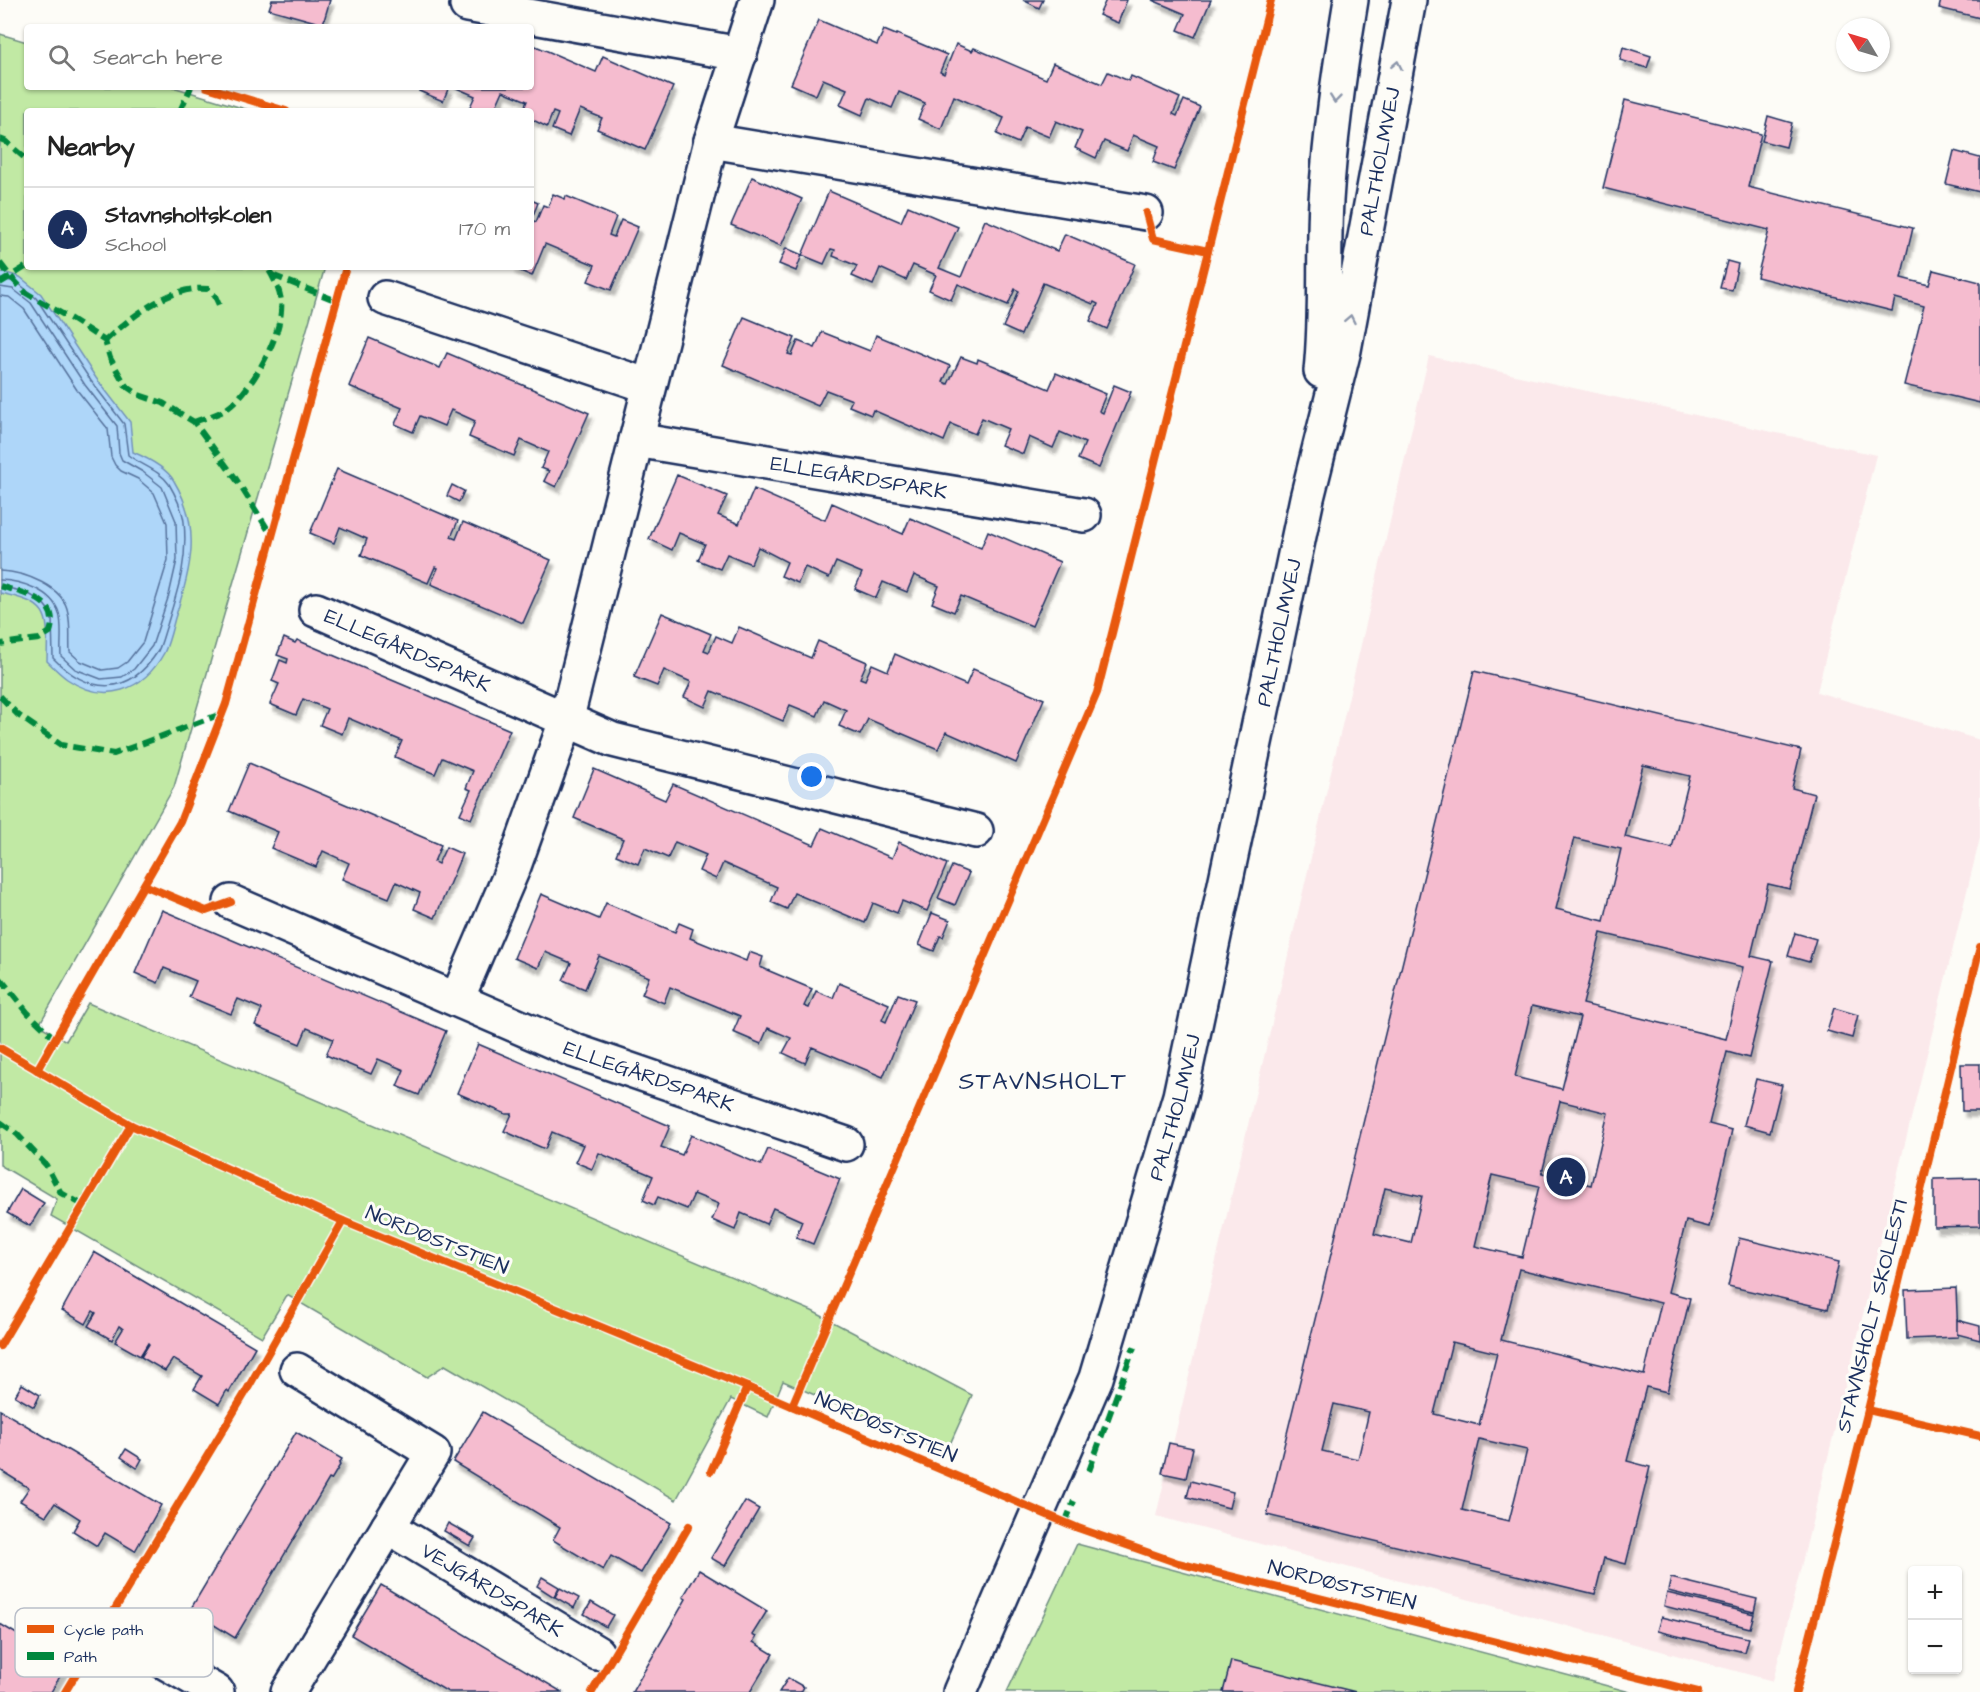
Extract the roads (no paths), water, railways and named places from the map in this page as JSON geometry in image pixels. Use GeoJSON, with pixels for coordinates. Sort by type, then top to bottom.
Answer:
{"type":"FeatureCollection","features":[{"type":"Feature","properties":{"kind":"street"},"geometry":{"type":"LineString","coordinates":[[457,999],[514,866],[566,721],[711,141],[757,0]]}},
{"type":"Feature","properties":{"kind":"street","name":"PALTHOLMVEJ"},"geometry":{"type":"LineString","coordinates":[[1307,498],[1324,336],[1326,202],[1335,94],[1351,0]]}},
{"type":"Feature","properties":{"kind":"street","name":"PALTHOLMVEJ"},"geometry":{"type":"LineString","coordinates":[[960,1692],[1096,1378],[1180,1096],[1307,498],[1344,350],[1409,0]]}},
{"type":"Feature","properties":{"kind":"street"},"geometry":{"type":"LineString","coordinates":[[467,4],[740,54]]}},
{"type":"Feature","properties":{"kind":"street"},"geometry":{"type":"LineString","coordinates":[[711,141],[1146,213]]}},
{"type":"Feature","properties":{"kind":"street"},"geometry":{"type":"LineString","coordinates":[[385,298],[649,386]]}},
{"type":"Feature","properties":{"kind":"street","name":"ELLEGÅRDSPARK"},"geometry":{"type":"LineString","coordinates":[[636,440],[1084,515]]}},
{"type":"Feature","properties":{"kind":"street","name":"ELLEGÅRDSPARK"},"geometry":{"type":"LineString","coordinates":[[316,610],[613,740],[976,831]]}},
{"type":"Feature","properties":{"kind":"street","name":"ELLEGÅRDSPARK"},"geometry":{"type":"LineString","coordinates":[[231,902],[575,1051],[846,1144]]}},
{"type":"Feature","properties":{"kind":"street"},"geometry":{"type":"LineString","coordinates":[[288,1692],[433,1453],[297,1370]]}},
{"type":"Feature","properties":{"kind":"street","name":"VEJGÅRDSPARK"},"geometry":{"type":"LineString","coordinates":[[388,1527],[597,1653]]}},
{"type":"Feature","properties":{"kind":"street"},"geometry":{"type":"LineString","coordinates":[[191,1677],[217,1692]]}},
{"type":"Feature","properties":{"kind":"water"},"geometry":{"type":"Polygon","coordinates":[[[3,272],[20,277],[41,294],[96,378],[130,422],[133,452],[156,463],[171,476],[183,498],[188,515],[191,532],[189,566],[186,583],[164,653],[145,677],[122,690],[95,691],[81,687],[64,677],[47,661],[47,632],[43,613],[29,602],[0,593],[0,275],[3,272]]]}},
{"type":"Feature","properties":{"kind":"place","name":"Stavnsholtskolen"},"geometry":{"type":"Point","coordinates":[1566,1177]}},
{"type":"Feature","properties":{"kind":"district","name":"STAVNSHOLT"},"geometry":{"type":"Point","coordinates":[1043,1082]}}]}
